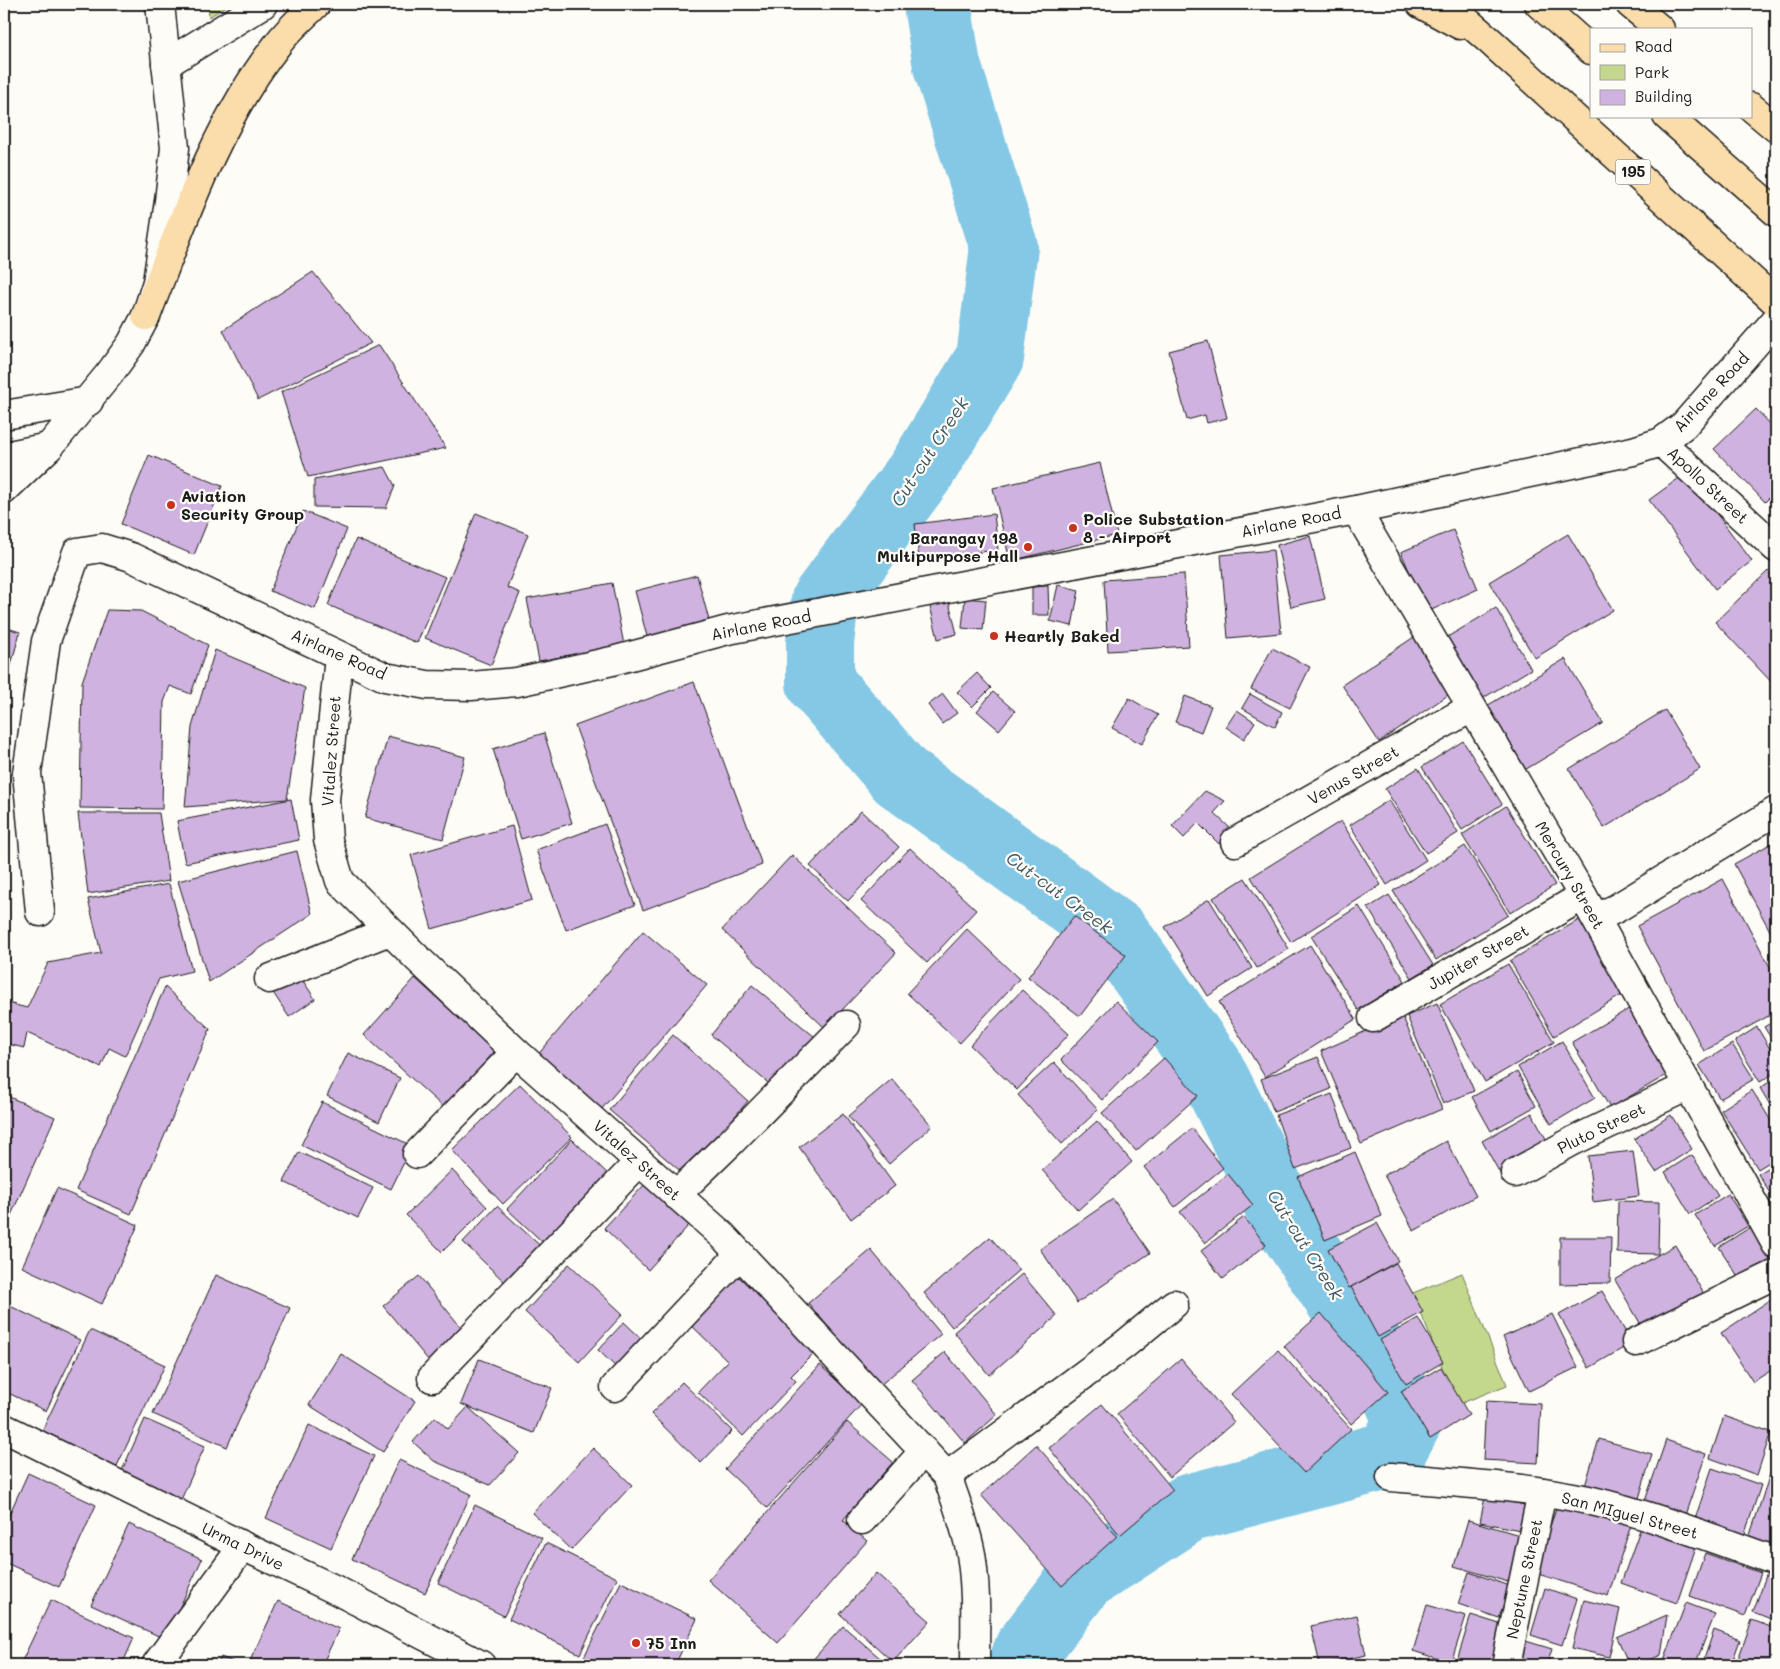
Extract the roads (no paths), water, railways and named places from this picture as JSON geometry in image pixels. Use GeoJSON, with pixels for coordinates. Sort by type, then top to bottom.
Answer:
{"type":"FeatureCollection","features":[{"type":"Feature","properties":{"kind":"main road"},"geometry":{"type":"LineString","coordinates":[[146,316],[188,208],[226,125],[277,44],[316,4]]}},
{"type":"Feature","properties":{"kind":"main road"},"geometry":{"type":"LineString","coordinates":[[1421,4],[1490,41]]}},
{"type":"Feature","properties":{"kind":"main road","name":"195"},"geometry":{"type":"LineString","coordinates":[[1447,4],[1776,302]]}},
{"type":"Feature","properties":{"kind":"main road"},"geometry":{"type":"LineString","coordinates":[[1539,4],[1590,49]]}},
{"type":"Feature","properties":{"kind":"main road"},"geometry":{"type":"LineString","coordinates":[[1630,4],[1659,28]]}},
{"type":"Feature","properties":{"kind":"main road"},"geometry":{"type":"LineString","coordinates":[[1752,108],[1776,128]]}},
{"type":"Feature","properties":{"kind":"main road"},"geometry":{"type":"LineString","coordinates":[[1669,118],[1776,212]]}},
{"type":"Feature","properties":{"kind":"street"},"geometry":{"type":"LineString","coordinates":[[4,490],[49,447],[88,401],[131,344],[146,316],[157,282],[169,201],[174,148],[160,4]]}},
{"type":"Feature","properties":{"kind":"street"},"geometry":{"type":"LineString","coordinates":[[166,64],[263,4]]}},
{"type":"Feature","properties":{"kind":"street","name":"Airlane Road"},"geometry":{"type":"LineString","coordinates":[[40,912],[27,773],[46,641],[77,552],[102,548],[131,556],[385,677],[427,685],[471,686],[526,680],[612,661],[728,630],[1356,510],[1634,451],[1661,442],[1684,425],[1776,320]]}},
{"type":"Feature","properties":{"kind":"street"},"geometry":{"type":"LineString","coordinates":[[4,414],[88,401]]}},
{"type":"Feature","properties":{"kind":"street","name":"Apollo Street"},"geometry":{"type":"LineString","coordinates":[[1661,442],[1776,548]]}},
{"type":"Feature","properties":{"kind":"street"},"geometry":{"type":"LineString","coordinates":[[4,456],[49,447]]}},
{"type":"Feature","properties":{"kind":"street","name":"Mercury Street"},"geometry":{"type":"LineString","coordinates":[[1356,510],[1590,907],[1776,1244]]}},
{"type":"Feature","properties":{"kind":"street","name":"Vitalez Street"},"geometry":{"type":"LineString","coordinates":[[339,656],[325,800],[328,840],[340,881],[516,1052],[722,1235],[947,1476],[960,1511],[971,1553],[976,1596],[975,1665]]}},
{"type":"Feature","properties":{"kind":"street","name":"Venus Street"},"geometry":{"type":"LineString","coordinates":[[1235,842],[1472,708]]}},
{"type":"Feature","properties":{"kind":"street","name":"Jupiter Street"},"geometry":{"type":"LineString","coordinates":[[1373,1018],[1590,907],[1617,908],[1776,811]]}},
{"type":"Feature","properties":{"kind":"street"},"geometry":{"type":"LineString","coordinates":[[269,979],[389,930]]}},
{"type":"Feature","properties":{"kind":"street"},"geometry":{"type":"LineString","coordinates":[[676,1195],[732,1141],[846,1024]]}},
{"type":"Feature","properties":{"kind":"street"},"geometry":{"type":"LineString","coordinates":[[417,1154],[516,1052]]}},
{"type":"Feature","properties":{"kind":"street","name":"Pluto Street"},"geometry":{"type":"LineString","coordinates":[[1516,1173],[1573,1141],[1688,1086]]}},
{"type":"Feature","properties":{"kind":"street"},"geometry":{"type":"LineString","coordinates":[[432,1378],[639,1162]]}},
{"type":"Feature","properties":{"kind":"street"},"geometry":{"type":"LineString","coordinates":[[615,1387],[740,1254]]}},
{"type":"Feature","properties":{"kind":"street"},"geometry":{"type":"LineString","coordinates":[[1636,1342],[1776,1274]]}},
{"type":"Feature","properties":{"kind":"street"},"geometry":{"type":"LineString","coordinates":[[947,1476],[1124,1345],[1174,1304]]}},
{"type":"Feature","properties":{"kind":"street","name":"Urma Drive"},"geometry":{"type":"LineString","coordinates":[[4,1428],[336,1590],[480,1665]]}},
{"type":"Feature","properties":{"kind":"street"},"geometry":{"type":"LineString","coordinates":[[862,1520],[924,1451]]}},
{"type":"Feature","properties":{"kind":"street","name":"San MIguel Street"},"geometry":{"type":"LineString","coordinates":[[1392,1477],[1542,1492],[1588,1500],[1665,1522],[1776,1561]]}},
{"type":"Feature","properties":{"kind":"street","name":"Neptune Street"},"geometry":{"type":"LineString","coordinates":[[1506,1665],[1542,1492]]}},
{"type":"Feature","properties":{"kind":"street"},"geometry":{"type":"LineString","coordinates":[[156,1665],[243,1546]]}},
{"type":"Feature","properties":{"kind":"waterway","name":"Cut-cut Creek"},"geometry":{"type":"LineString","coordinates":[[937,4],[947,66],[1004,247],[990,358],[921,471],[825,600],[820,643],[820,683],[900,776],[1116,934],[1209,1066],[1283,1215],[1384,1367],[1408,1422],[1390,1455],[1189,1508],[1082,1578],[1028,1649],[1022,1665]]}},
{"type":"Feature","properties":{"kind":"place","name":"Aviation Security Group"},"geometry":{"type":"Point","coordinates":[171,505]}},
{"type":"Feature","properties":{"kind":"place","name":"Police Substation 8 - Airport"},"geometry":{"type":"Point","coordinates":[1073,528]}},
{"type":"Feature","properties":{"kind":"place","name":"Barangay 198 Multipurpose Hall"},"geometry":{"type":"Point","coordinates":[1028,547]}},
{"type":"Feature","properties":{"kind":"place","name":"Heartly Baked"},"geometry":{"type":"Point","coordinates":[994,636]}},
{"type":"Feature","properties":{"kind":"place","name":"75 Inn"},"geometry":{"type":"Point","coordinates":[636,1643]}}]}
